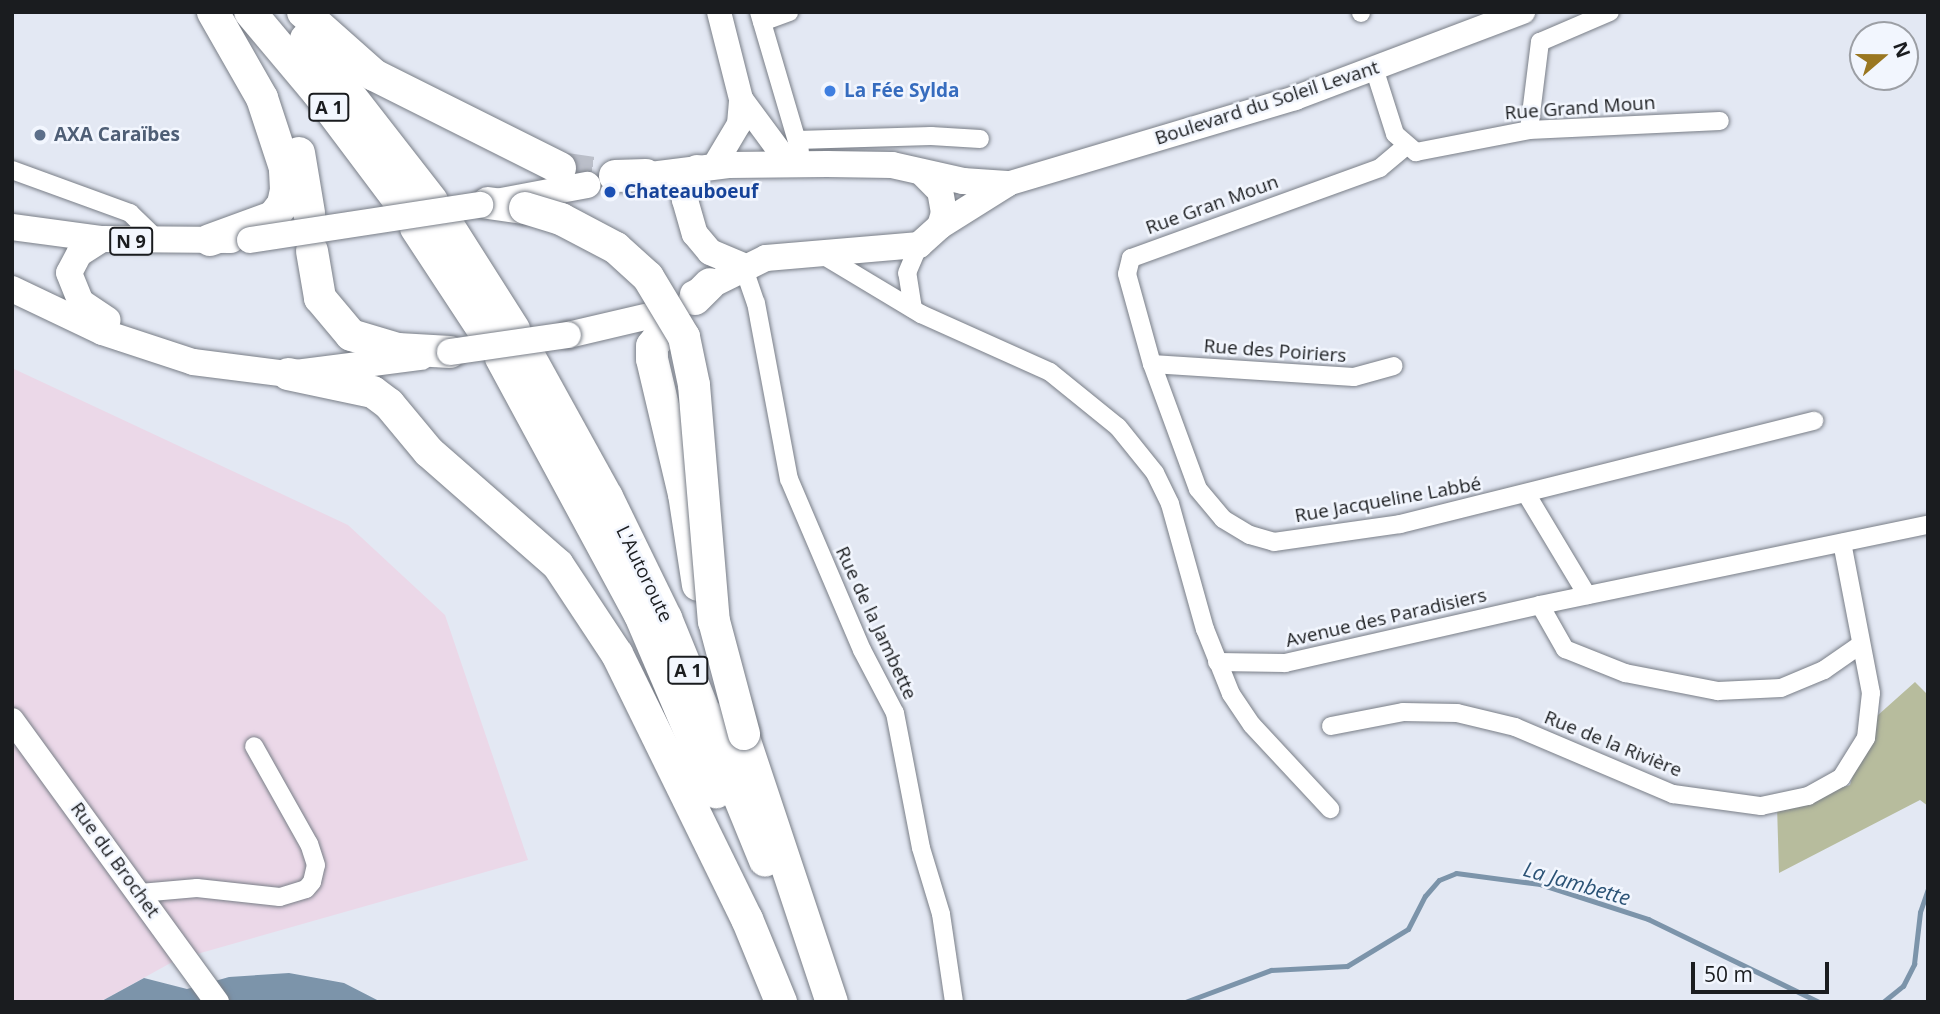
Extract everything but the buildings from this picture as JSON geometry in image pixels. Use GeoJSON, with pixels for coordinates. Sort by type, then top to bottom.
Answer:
{"type":"FeatureCollection","features":[{"type":"Feature","properties":{"kind":"highway"},"geometry":{"type":"LineString","coordinates":[[210,240],[249,233],[273,218],[281,208],[285,168],[262,97],[213,12]]}},
{"type":"Feature","properties":{"kind":"highway"},"geometry":{"type":"LineString","coordinates":[[229,12],[255,47],[284,103],[303,169],[309,213]]}},
{"type":"Feature","properties":{"kind":"highway","name":"L'Autoroute"},"geometry":{"type":"LineString","coordinates":[[250,12],[424,214]]}},
{"type":"Feature","properties":{"kind":"highway","name":"L'Autoroute"},"geometry":{"type":"LineString","coordinates":[[285,12],[424,214],[601,486],[671,630],[780,900],[810,1002]]}},
{"type":"Feature","properties":{"kind":"highway"},"geometry":{"type":"LineString","coordinates":[[303,12],[374,75],[560,168]]}},
{"type":"Feature","properties":{"kind":"highway"},"geometry":{"type":"LineString","coordinates":[[484,204],[525,208],[561,219],[616,248],[648,277],[684,337],[694,385],[714,621],[744,734]]}},
{"type":"Feature","properties":{"kind":"highway"},"geometry":{"type":"LineString","coordinates":[[312,251],[320,298],[351,335],[389,347],[450,352]]}},
{"type":"Feature","properties":{"kind":"highway"},"geometry":{"type":"LineString","coordinates":[[665,319],[652,346],[652,359],[684,494],[705,628],[744,734],[832,1002]]}},
{"type":"Feature","properties":{"kind":"highway","name":"L'Autoroute"},"geometry":{"type":"LineString","coordinates":[[507,343],[640,615],[709,773],[788,1002]]}},
{"type":"Feature","properties":{"kind":"highway"},"geometry":{"type":"LineString","coordinates":[[288,374],[373,392],[389,404],[429,452],[558,565],[617,654],[747,919],[780,1002]]}},
{"type":"Feature","properties":{"kind":"main road"},"geometry":{"type":"LineString","coordinates":[[719,12],[741,99],[739,124],[705,167],[685,200],[691,226],[710,252],[743,266]]}},
{"type":"Feature","properties":{"kind":"main road","name":"Boulevard du Soleil Levant"},"geometry":{"type":"LineString","coordinates":[[919,244],[940,226],[1007,184],[1295,98],[1523,12]]}},
{"type":"Feature","properties":{"kind":"main road"},"geometry":{"type":"LineString","coordinates":[[741,99],[797,156]]}},
{"type":"Feature","properties":{"kind":"main road","name":"Boulevard du Soleil Levant"},"geometry":{"type":"LineString","coordinates":[[249,233],[353,225],[617,179],[797,156],[892,165],[921,172],[1007,184]]}},
{"type":"Feature","properties":{"kind":"main road"},"geometry":{"type":"LineString","coordinates":[[921,172],[942,197],[940,226]]}},
{"type":"Feature","properties":{"kind":"main road","name":"N 9"},"geometry":{"type":"LineString","coordinates":[[12,227],[102,239],[160,242],[210,240]]}},
{"type":"Feature","properties":{"kind":"main road"},"geometry":{"type":"LineString","coordinates":[[102,239],[72,262],[69,273],[76,294],[92,310],[163,354]]}},
{"type":"Feature","properties":{"kind":"main road"},"geometry":{"type":"LineString","coordinates":[[700,292],[743,266],[784,255],[919,244]]}},
{"type":"Feature","properties":{"kind":"main road"},"geometry":{"type":"LineString","coordinates":[[12,289],[163,354],[245,370],[288,374],[665,319]]}},
{"type":"Feature","properties":{"kind":"main road","name":"Rue du Brochet"},"geometry":{"type":"LineString","coordinates":[[12,720],[217,1002]]}},
{"type":"Feature","properties":{"kind":"street"},"geometry":{"type":"LineString","coordinates":[[789,12],[761,17],[797,156],[931,136],[980,139]]}},
{"type":"Feature","properties":{"kind":"street"},"geometry":{"type":"LineString","coordinates":[[1529,130],[1540,42],[1611,12]]}},
{"type":"Feature","properties":{"kind":"street"},"geometry":{"type":"LineString","coordinates":[[1374,68],[1392,125],[1406,146]]}},
{"type":"Feature","properties":{"kind":"street","name":"Rue Grand Moun"},"geometry":{"type":"LineString","coordinates":[[1406,146],[1416,152],[1529,130],[1720,121]]}},
{"type":"Feature","properties":{"kind":"street","name":"Rue Gran Moun"},"geometry":{"type":"LineString","coordinates":[[1152,364],[1127,274],[1131,258],[1380,168],[1406,146]]}},
{"type":"Feature","properties":{"kind":"street"},"geometry":{"type":"LineString","coordinates":[[12,170],[130,213],[160,242]]}},
{"type":"Feature","properties":{"kind":"street"},"geometry":{"type":"LineString","coordinates":[[913,309],[907,273],[919,244]]}},
{"type":"Feature","properties":{"kind":"street"},"geometry":{"type":"LineString","coordinates":[[819,253],[913,309],[1050,372],[1118,427],[1155,472],[1170,504],[1217,662],[1231,694],[1252,725],[1330,809]]}},
{"type":"Feature","properties":{"kind":"street","name":"Rue de la Jambette"},"geometry":{"type":"LineString","coordinates":[[743,266],[756,303],[789,480],[862,650],[895,713],[921,848],[941,914],[954,1002]]}},
{"type":"Feature","properties":{"kind":"street","name":"Rue des Poiriers"},"geometry":{"type":"LineString","coordinates":[[1152,364],[1354,377],[1394,366]]}},
{"type":"Feature","properties":{"kind":"street","name":"Rue Jacqueline Labbé"},"geometry":{"type":"LineString","coordinates":[[1152,364],[1198,489],[1223,519],[1250,535],[1287,540],[1400,524],[1527,495],[1814,421]]}},
{"type":"Feature","properties":{"kind":"street"},"geometry":{"type":"LineString","coordinates":[[1527,495],[1587,595]]}},
{"type":"Feature","properties":{"kind":"street","name":"Avenue des Paradisiers"},"geometry":{"type":"LineString","coordinates":[[1217,662],[1285,663],[1540,605],[1928,525]]}},
{"type":"Feature","properties":{"kind":"street","name":"Rue de la Rivière"},"geometry":{"type":"LineString","coordinates":[[1331,726],[1403,712],[1457,713],[1515,727],[1673,794],[1761,806],[1808,796],[1841,778],[1866,738],[1871,693],[1842,543]]}},
{"type":"Feature","properties":{"kind":"street"},"geometry":{"type":"LineString","coordinates":[[1540,605],[1565,649],[1625,673],[1718,691],[1782,688],[1824,670],[1860,645]]}},
{"type":"Feature","properties":{"kind":"street"},"geometry":{"type":"LineString","coordinates":[[139,893],[197,888],[280,897],[306,889],[312,883],[316,865],[309,844],[254,746]]}},
{"type":"Feature","properties":{"kind":"shaded area"},"geometry":{"type":"Polygon","coordinates":[[[12,368],[348,525],[445,615],[528,860],[176,960],[100,1002],[12,1002],[12,368]]]}},
{"type":"Feature","properties":{"kind":"green space"},"geometry":{"type":"Polygon","coordinates":[[[1915,682],[1928,695],[1928,806],[1920,800],[1779,873],[1777,806],[1850,785],[1868,724],[1915,682]]]}},
{"type":"Feature","properties":{"kind":"water"},"geometry":{"type":"Polygon","coordinates":[[[289,973],[344,983],[381,1002],[100,1002],[144,978],[187,989],[229,977],[289,973]]]}},
{"type":"Feature","properties":{"kind":"waterway","name":"La Jambette"},"geometry":{"type":"LineString","coordinates":[[1185,1002],[1271,970],[1347,966],[1408,929],[1425,896],[1439,880],[1456,873],[1540,884],[1648,919],[1819,1002]]}},
{"type":"Feature","properties":{"kind":"waterway","name":"La Jambette"},"geometry":{"type":"LineString","coordinates":[[1883,1002],[1903,986],[1914,964],[1920,912],[1928,889]]}},
{"type":"Feature","properties":{"kind":"tunnel"},"geometry":{"type":"LineString","coordinates":[[560,168],[615,176]]}},
{"type":"Feature","properties":{"kind":"place","name":"La Fée Sylda"},"geometry":{"type":"Point","coordinates":[830,91]}},
{"type":"Feature","properties":{"kind":"place","name":"AXA Caraïbes"},"geometry":{"type":"Point","coordinates":[40,135]}},
{"type":"Feature","properties":{"kind":"place","name":"Chateauboeuf"},"geometry":{"type":"Point","coordinates":[610,192]}}]}
